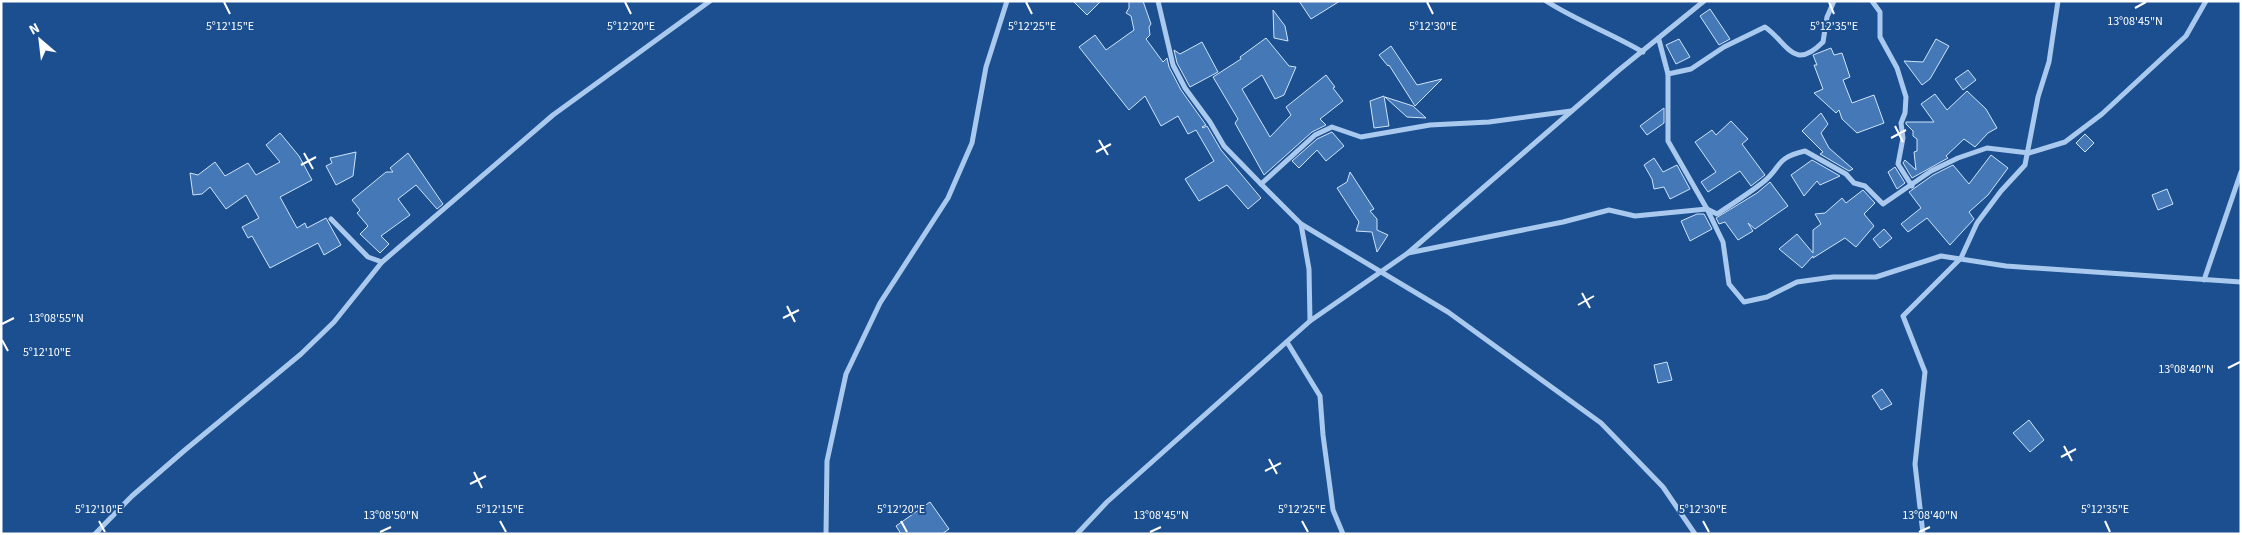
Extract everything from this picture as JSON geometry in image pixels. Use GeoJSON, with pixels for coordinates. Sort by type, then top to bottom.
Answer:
{"type":"FeatureCollection","features":[{"type":"Feature","properties":{"kind":"street"},"geometry":{"type":"LineString","coordinates":[[95,534],[132,496],[301,354],[334,322],[382,262],[553,115],[710,1]]}},
{"type":"Feature","properties":{"kind":"street"},"geometry":{"type":"LineString","coordinates":[[826,534],[827,461],[846,374],[880,303],[952,189],[972,143],[986,67],[1006,1]]}},
{"type":"Feature","properties":{"kind":"street"},"geometry":{"type":"LineString","coordinates":[[1158,1],[1173,65],[1185,88],[1210,122],[1224,146],[1301,224],[1448,312],[1601,423],[1663,487],[1695,534]]}},
{"type":"Feature","properties":{"kind":"street"},"geometry":{"type":"LineString","coordinates":[[1546,1],[1643,52]]}},
{"type":"Feature","properties":{"kind":"street"},"geometry":{"type":"LineString","coordinates":[[1078,534],[1107,502],[1310,321],[1408,253],[1572,111],[1704,1]]}},
{"type":"Feature","properties":{"kind":"street"},"geometry":{"type":"LineString","coordinates":[[1668,74],[1691,70],[1724,47],[1765,27],[1791,53],[1798,56],[1807,54],[1823,42],[1827,17],[1834,1]]}},
{"type":"Feature","properties":{"kind":"street"},"geometry":{"type":"LineString","coordinates":[[1872,1],[1880,12],[1880,37],[1903,82],[1905,105],[1901,123],[1903,138],[1898,164],[1912,186]]}},
{"type":"Feature","properties":{"kind":"street"},"geometry":{"type":"LineString","coordinates":[[1923,534],[1915,464],[1925,372],[1902,316],[1961,258],[1977,223],[2000,191],[2025,165],[2029,153],[2038,97],[2049,62],[2058,1]]}},
{"type":"Feature","properties":{"kind":"street"},"geometry":{"type":"LineString","coordinates":[[1408,253],[1563,222],[1609,210],[1634,216],[1707,209],[1717,214],[1765,181],[1778,163],[1791,154],[1805,151],[1816,155],[1846,174],[1854,183],[1865,186],[1883,204],[1912,186],[1931,171],[1958,158],[1987,148],[2029,153],[2065,142],[2102,114],[2186,36],[2206,1]]}},
{"type":"Feature","properties":{"kind":"street"},"geometry":{"type":"LineString","coordinates":[[1659,40],[1668,74],[1668,141],[1707,209],[1723,242],[1729,284],[1744,302],[1768,297],[1797,282],[1833,277],[1876,277],[1941,256],[2006,266],[2241,282]]}},
{"type":"Feature","properties":{"kind":"street"},"geometry":{"type":"LineString","coordinates":[[1261,184],[1315,135],[1332,127],[1361,137],[1430,125],[1489,122],[1572,111]]}},
{"type":"Feature","properties":{"kind":"street"},"geometry":{"type":"LineString","coordinates":[[2204,280],[2241,172]]}},
{"type":"Feature","properties":{"kind":"street"},"geometry":{"type":"LineString","coordinates":[[331,219],[368,257],[382,262]]}},
{"type":"Feature","properties":{"kind":"street"},"geometry":{"type":"LineString","coordinates":[[1301,224],[1309,269],[1310,321]]}},
{"type":"Feature","properties":{"kind":"street"},"geometry":{"type":"LineString","coordinates":[[1287,342],[1320,396],[1333,510],[1342,534]]}},
{"type":"Feature","properties":{"kind":"building"},"geometry":{"type":"Polygon","coordinates":[[[1073,1],[1101,1],[1087,15],[1073,1]]]}},
{"type":"Feature","properties":{"kind":"building"},"geometry":{"type":"Polygon","coordinates":[[[1129,1],[1143,1],[1151,24],[1149,27],[1150,35],[1146,39],[1163,62],[1167,58],[1169,67],[1181,90],[1206,125],[1202,127],[1207,126],[1221,150],[1261,198],[1248,209],[1227,185],[1199,201],[1185,179],[1214,161],[1196,130],[1188,134],[1178,116],[1161,126],[1145,96],[1129,110],[1079,47],[1095,35],[1106,50],[1134,30],[1131,16],[1126,13],[1129,8],[1129,1]]]}},
{"type":"Feature","properties":{"kind":"building"},"geometry":{"type":"Polygon","coordinates":[[[1299,1],[1340,1],[1311,19],[1299,1]]]}},
{"type":"Feature","properties":{"kind":"building"},"geometry":{"type":"Polygon","coordinates":[[[1710,9],[1730,39],[1719,45],[1700,16],[1710,9]]]}},
{"type":"Feature","properties":{"kind":"building"},"geometry":{"type":"Polygon","coordinates":[[[1273,10],[1285,26],[1288,41],[1274,38],[1273,10]]]}},
{"type":"Feature","properties":{"kind":"building"},"geometry":{"type":"Polygon","coordinates":[[[1266,38],[1289,66],[1296,67],[1284,95],[1275,99],[1262,75],[1242,89],[1270,137],[1291,115],[1286,107],[1326,75],[1343,101],[1320,119],[1326,125],[1312,132],[1264,175],[1235,123],[1238,119],[1213,77],[1241,59],[1240,57],[1266,38]]]}},
{"type":"Feature","properties":{"kind":"building"},"geometry":{"type":"Polygon","coordinates":[[[1679,39],[1690,57],[1676,64],[1666,45],[1679,39]]]}},
{"type":"Feature","properties":{"kind":"building"},"geometry":{"type":"Polygon","coordinates":[[[1936,39],[1949,46],[1930,79],[1922,85],[1904,61],[1923,62],[1936,39]]]}},
{"type":"Feature","properties":{"kind":"building"},"geometry":{"type":"Polygon","coordinates":[[[1202,42],[1218,72],[1190,87],[1177,63],[1174,50],[1180,54],[1202,42]]]}},
{"type":"Feature","properties":{"kind":"building"},"geometry":{"type":"Polygon","coordinates":[[[1391,46],[1417,85],[1442,79],[1415,106],[1389,65],[1379,55],[1391,46]]]}},
{"type":"Feature","properties":{"kind":"building"},"geometry":{"type":"Polygon","coordinates":[[[1831,48],[1834,55],[1842,53],[1850,77],[1843,80],[1852,103],[1874,95],[1884,123],[1857,133],[1842,119],[1839,110],[1836,113],[1814,93],[1823,89],[1814,65],[1817,65],[1813,55],[1831,48]]]}},
{"type":"Feature","properties":{"kind":"building"},"geometry":{"type":"Polygon","coordinates":[[[1968,70],[1976,80],[1963,90],[1955,79],[1968,70]]]}},
{"type":"Feature","properties":{"kind":"building"},"geometry":{"type":"Polygon","coordinates":[[[1967,91],[1986,109],[1997,128],[1988,133],[1975,147],[1964,139],[1946,156],[1948,158],[1912,178],[1903,163],[1905,160],[1916,170],[1914,152],[1917,151],[1917,139],[1913,136],[1913,131],[1906,122],[1934,122],[1921,104],[1935,94],[1947,110],[1967,91]]]}},
{"type":"Feature","properties":{"kind":"building"},"geometry":{"type":"Polygon","coordinates":[[[1384,96],[1389,126],[1374,128],[1370,101],[1384,96]]]}},
{"type":"Feature","properties":{"kind":"building"},"geometry":{"type":"Polygon","coordinates":[[[1385,97],[1413,106],[1426,118],[1407,117],[1385,97]]]}},
{"type":"Feature","properties":{"kind":"building"},"geometry":{"type":"Polygon","coordinates":[[[1664,108],[1664,123],[1647,135],[1640,126],[1664,108]]]}},
{"type":"Feature","properties":{"kind":"building"},"geometry":{"type":"Polygon","coordinates":[[[1821,113],[1828,124],[1821,133],[1829,148],[1853,169],[1849,171],[1820,154],[1823,152],[1802,131],[1821,113]]]}},
{"type":"Feature","properties":{"kind":"building"},"geometry":{"type":"Polygon","coordinates":[[[1731,121],[1748,139],[1742,144],[1765,175],[1751,186],[1740,171],[1708,192],[1701,182],[1716,172],[1695,142],[1712,130],[1716,135],[1731,121]]]}},
{"type":"Feature","properties":{"kind":"building"},"geometry":{"type":"Polygon","coordinates":[[[1332,132],[1344,146],[1326,161],[1317,150],[1299,168],[1292,161],[1317,139],[1332,132]]]}},
{"type":"Feature","properties":{"kind":"building"},"geometry":{"type":"Polygon","coordinates":[[[280,133],[299,156],[312,180],[280,197],[297,228],[305,223],[307,228],[326,218],[341,245],[324,255],[318,243],[270,268],[252,236],[248,238],[242,227],[259,218],[246,195],[226,209],[210,187],[202,194],[193,195],[190,173],[198,175],[215,162],[225,176],[248,163],[256,175],[280,162],[266,145],[280,133]]]}},
{"type":"Feature","properties":{"kind":"building"},"geometry":{"type":"Polygon","coordinates":[[[2085,134],[2094,143],[2085,152],[2076,143],[2085,134]]]}},
{"type":"Feature","properties":{"kind":"building"},"geometry":{"type":"Polygon","coordinates":[[[356,152],[353,176],[336,185],[326,166],[332,163],[330,158],[356,152]]]}},
{"type":"Feature","properties":{"kind":"building"},"geometry":{"type":"Polygon","coordinates":[[[408,153],[443,204],[437,209],[416,185],[398,199],[410,215],[381,236],[389,244],[380,253],[360,234],[368,226],[357,213],[360,210],[352,200],[386,172],[393,172],[390,168],[408,153]]]}},
{"type":"Feature","properties":{"kind":"building"},"geometry":{"type":"Polygon","coordinates":[[[1991,155],[2008,168],[1988,195],[1969,212],[1974,219],[1950,245],[1927,218],[1908,232],[1901,224],[1921,208],[1909,192],[1933,175],[1953,165],[1969,184],[1991,155]]]}},
{"type":"Feature","properties":{"kind":"building"},"geometry":{"type":"Polygon","coordinates":[[[1654,158],[1663,172],[1677,165],[1690,189],[1670,199],[1664,187],[1654,189],[1652,179],[1644,165],[1654,158]]]}},
{"type":"Feature","properties":{"kind":"building"},"geometry":{"type":"Polygon","coordinates":[[[1812,160],[1840,176],[1820,185],[1817,181],[1804,196],[1791,175],[1812,160]]]}},
{"type":"Feature","properties":{"kind":"building"},"geometry":{"type":"Polygon","coordinates":[[[1895,167],[1905,183],[1897,189],[1888,172],[1895,167]]]}},
{"type":"Feature","properties":{"kind":"building"},"geometry":{"type":"Polygon","coordinates":[[[1350,172],[1374,209],[1370,211],[1377,219],[1377,230],[1388,235],[1377,252],[1372,232],[1356,231],[1359,222],[1337,188],[1347,182],[1350,172]]]}},
{"type":"Feature","properties":{"kind":"building"},"geometry":{"type":"Polygon","coordinates":[[[1770,182],[1788,206],[1755,229],[1748,223],[1753,231],[1738,240],[1725,222],[1719,224],[1716,218],[1757,193],[1770,182]]]}},
{"type":"Feature","properties":{"kind":"building"},"geometry":{"type":"Polygon","coordinates":[[[2167,189],[2173,204],[2158,210],[2152,195],[2167,189]]]}},
{"type":"Feature","properties":{"kind":"building"},"geometry":{"type":"Polygon","coordinates":[[[1863,190],[1875,203],[1864,214],[1874,226],[1856,247],[1845,238],[1813,258],[1813,256],[1802,268],[1779,249],[1797,234],[1813,253],[1813,230],[1821,224],[1815,214],[1825,213],[1842,198],[1846,203],[1863,190]]]}},
{"type":"Feature","properties":{"kind":"building"},"geometry":{"type":"Polygon","coordinates":[[[1697,214],[1704,214],[1712,229],[1690,241],[1681,221],[1697,214]]]}},
{"type":"Feature","properties":{"kind":"building"},"geometry":{"type":"Polygon","coordinates":[[[1884,229],[1892,238],[1880,248],[1873,239],[1884,229]]]}},
{"type":"Feature","properties":{"kind":"building"},"geometry":{"type":"Polygon","coordinates":[[[1667,362],[1672,380],[1658,383],[1654,365],[1667,362]]]}},
{"type":"Feature","properties":{"kind":"building"},"geometry":{"type":"Polygon","coordinates":[[[1882,389],[1892,404],[1881,410],[1872,396],[1882,389]]]}},
{"type":"Feature","properties":{"kind":"building"},"geometry":{"type":"Polygon","coordinates":[[[2029,420],[2044,440],[2030,452],[2013,433],[2029,420]]]}},
{"type":"Feature","properties":{"kind":"building"},"geometry":{"type":"Polygon","coordinates":[[[930,502],[949,529],[942,534],[901,534],[896,526],[930,502]]]}}]}
